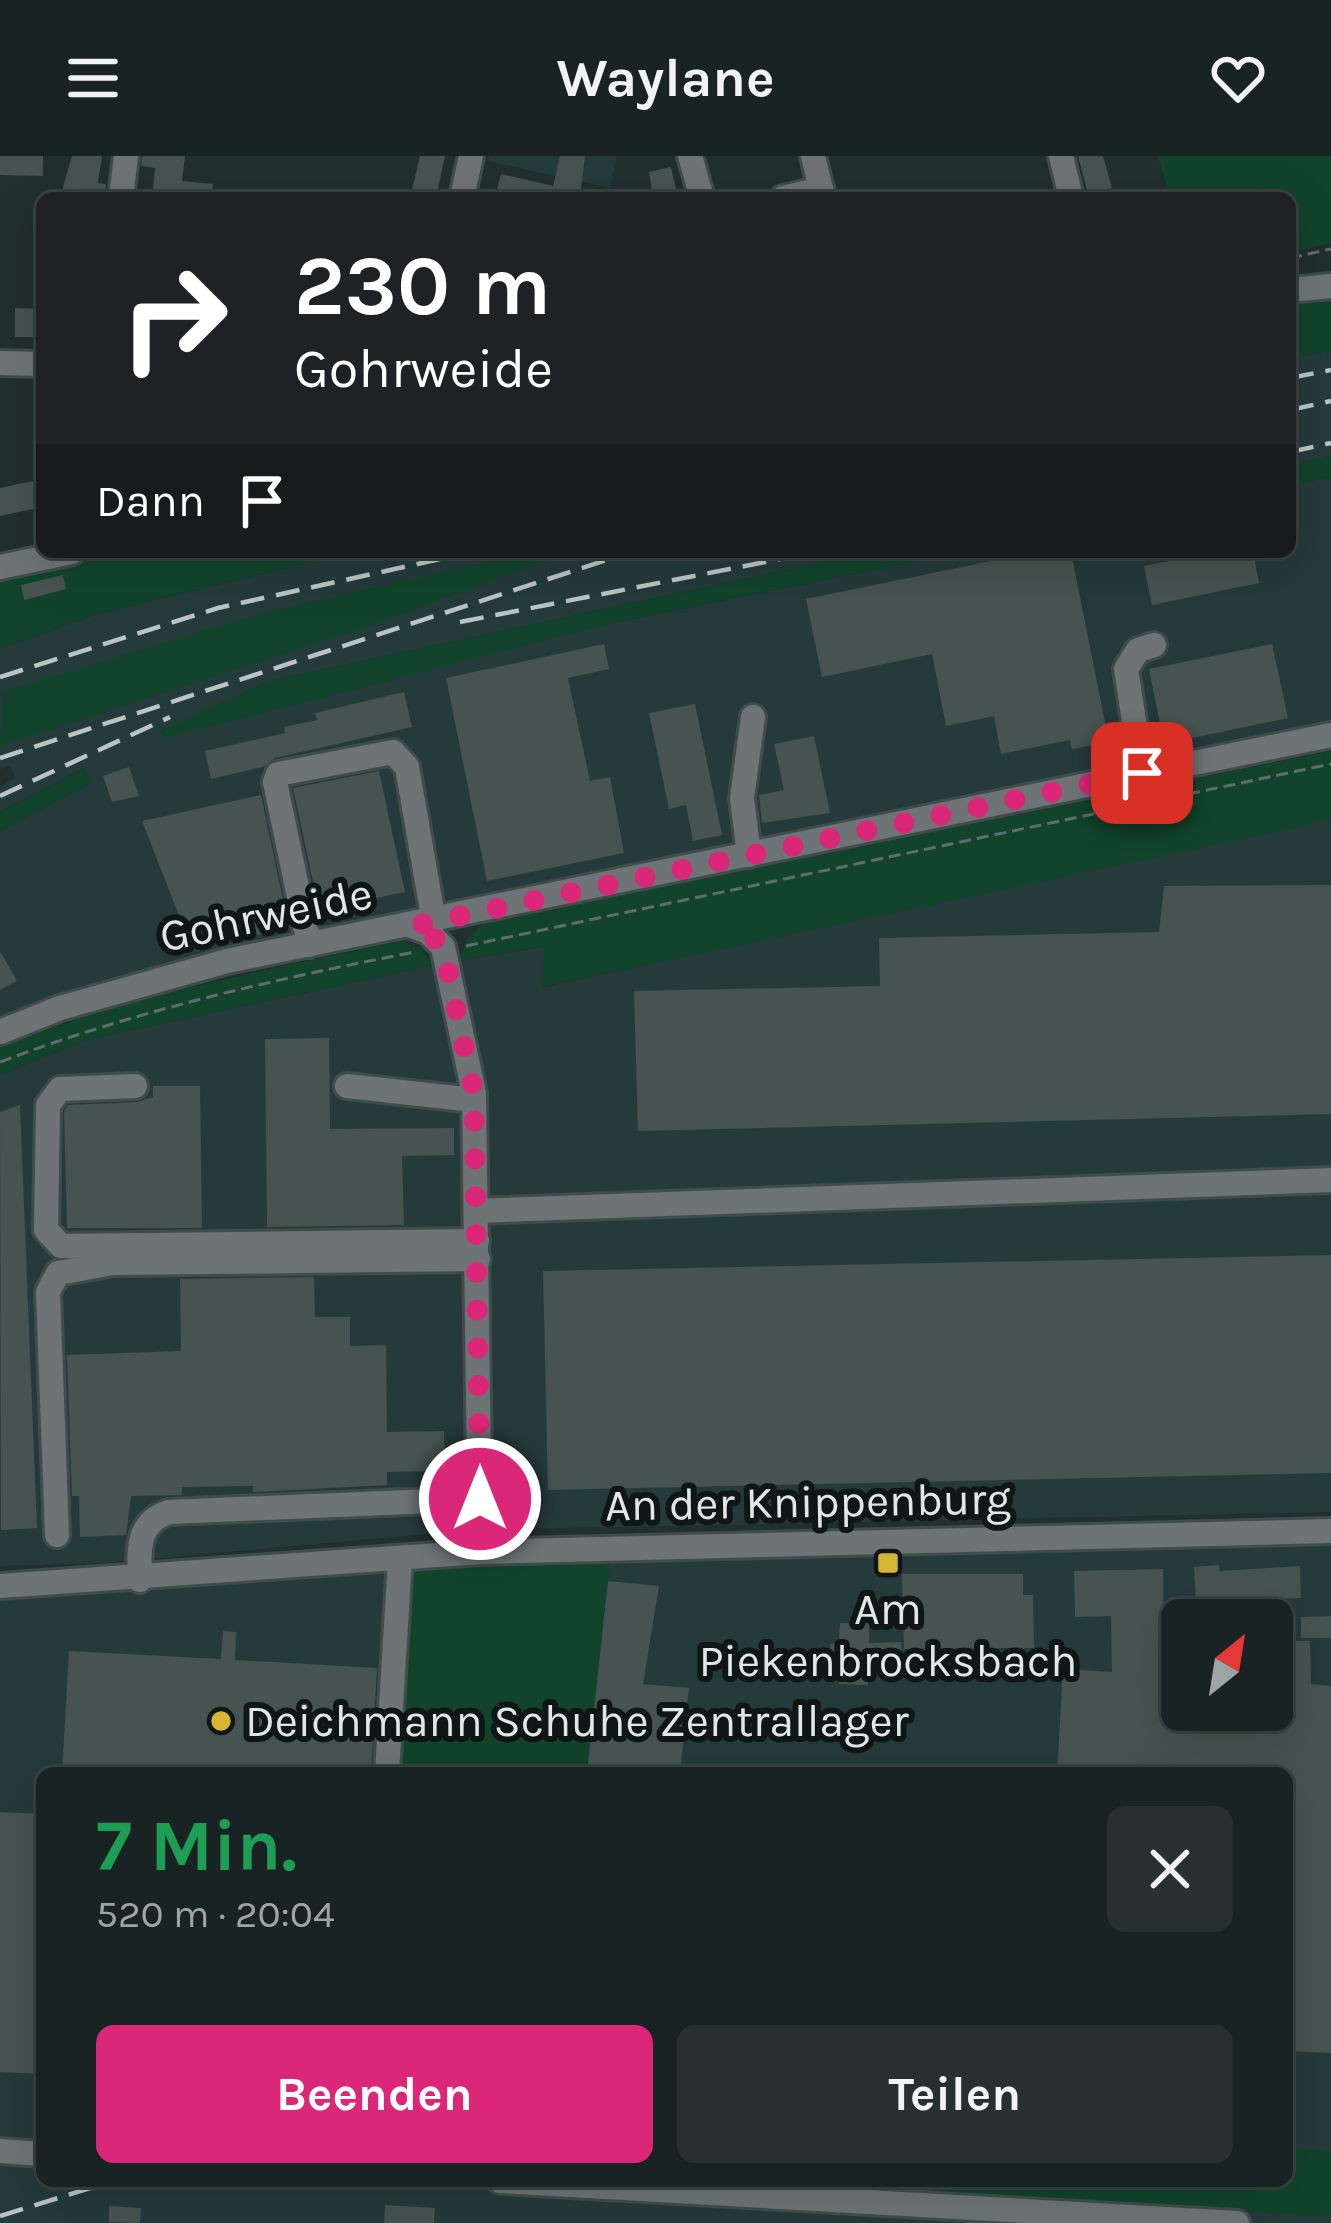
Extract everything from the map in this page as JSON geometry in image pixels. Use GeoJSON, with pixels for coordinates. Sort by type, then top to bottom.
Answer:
{"type":"FeatureCollection","features":[{"type":"Feature","properties":{"kind":"street"},"geometry":{"type":"LineString","coordinates":[[122,192],[126,156]]}},
{"type":"Feature","properties":{"kind":"street"},"geometry":{"type":"LineString","coordinates":[[463,192],[471,156]]}},
{"type":"Feature","properties":{"kind":"street"},"geometry":{"type":"LineString","coordinates":[[690,156],[700,192]]}},
{"type":"Feature","properties":{"kind":"street"},"geometry":{"type":"LineString","coordinates":[[813,156],[822,192]]}},
{"type":"Feature","properties":{"kind":"street"},"geometry":{"type":"LineString","coordinates":[[1061,156],[1070,192]]}},
{"type":"Feature","properties":{"kind":"street"},"geometry":{"type":"LineString","coordinates":[[1296,289],[1331,286]]}},
{"type":"Feature","properties":{"kind":"street"},"geometry":{"type":"LineString","coordinates":[[0,364],[36,364]]}},
{"type":"Feature","properties":{"kind":"street"},"geometry":{"type":"LineString","coordinates":[[0,568],[45,558]]}},
{"type":"Feature","properties":{"kind":"street"},"geometry":{"type":"LineString","coordinates":[[1142,773],[1126,669],[1138,650],[1154,645]]}},
{"type":"Feature","properties":{"kind":"street"},"geometry":{"type":"LineString","coordinates":[[749,856],[742,798],[753,717]]}},
{"type":"Feature","properties":{"kind":"street","name":"Gohrweide"},"geometry":{"type":"LineString","coordinates":[[0,1032],[60,1008],[227,961],[1331,734]]}},
{"type":"Feature","properties":{"kind":"street"},"geometry":{"type":"LineString","coordinates":[[310,945],[275,782],[278,774],[393,752],[407,767],[423,924],[446,956],[475,1100],[480,1552]]}},
{"type":"Feature","properties":{"kind":"street"},"geometry":{"type":"LineString","coordinates":[[135,1086],[60,1089],[47,1105],[46,1230],[61,1246],[477,1250]]}},
{"type":"Feature","properties":{"kind":"street"},"geometry":{"type":"LineString","coordinates":[[347,1086],[475,1100]]}},
{"type":"Feature","properties":{"kind":"street"},"geometry":{"type":"LineString","coordinates":[[476,1211],[1331,1180]]}},
{"type":"Feature","properties":{"kind":"street"},"geometry":{"type":"LineString","coordinates":[[57,1535],[48,1292],[58,1273],[112,1262],[477,1250]]}},
{"type":"Feature","properties":{"kind":"street"},"geometry":{"type":"LineString","coordinates":[[140,1580],[141,1537],[148,1523],[169,1513],[480,1499]]}},
{"type":"Feature","properties":{"kind":"street","name":"An der Knippenburg"},"geometry":{"type":"LineString","coordinates":[[0,1586],[140,1580],[480,1552],[1331,1532]]}},
{"type":"Feature","properties":{"kind":"street"},"geometry":{"type":"LineString","coordinates":[[388,1767],[400,1559]]}},
{"type":"Feature","properties":{"kind":"street"},"geometry":{"type":"LineString","coordinates":[[0,2151],[36,2154]]}},
{"type":"Feature","properties":{"kind":"street"},"geometry":{"type":"LineString","coordinates":[[603,2187],[1237,2223]]}},
{"type":"Feature","properties":{"kind":"path"},"geometry":{"type":"LineString","coordinates":[[1296,257],[1331,249]]}},
{"type":"Feature","properties":{"kind":"path"},"geometry":{"type":"LineString","coordinates":[[482,944],[1331,764]]}},
{"type":"Feature","properties":{"kind":"path","name":"Gohrweide"},"geometry":{"type":"LineString","coordinates":[[0,1062],[84,1030],[207,996],[409,954]]}},
{"type":"Feature","properties":{"kind":"shaded area"},"geometry":{"type":"Polygon","coordinates":[[[489,156],[617,156],[610,188],[488,161],[489,156]]]}},
{"type":"Feature","properties":{"kind":"shaded area"},"geometry":{"type":"Polygon","coordinates":[[[1331,350],[1331,456],[1296,464],[1296,358],[1331,350]]]}},
{"type":"Feature","properties":{"kind":"shaded area"},"geometry":{"type":"Polygon","coordinates":[[[1331,477],[1331,722],[227,949],[158,965],[0,1018],[0,831],[89,784],[84,768],[0,812],[0,787],[15,778],[10,766],[0,769],[0,649],[94,615],[326,558],[842,558],[269,681],[617,622],[932,558],[1296,558],[1296,484],[1331,477]]]}},
{"type":"Feature","properties":{"kind":"shaded area"},"geometry":{"type":"Polygon","coordinates":[[[1331,818],[1331,1512],[520,1529],[498,1515],[488,1499],[483,1094],[460,961],[546,946],[543,987],[1331,818]]]}},
{"type":"Feature","properties":{"kind":"shaded area"},"geometry":{"type":"Polygon","coordinates":[[[434,965],[449,1018],[465,1114],[469,1515],[461,1531],[104,1563],[0,1566],[0,1075],[86,1040],[434,965]]]}},
{"type":"Feature","properties":{"kind":"shaded area"},"geometry":{"type":"Polygon","coordinates":[[[1331,1546],[1331,2223],[0,2223],[0,1594],[409,1571],[401,1767],[36,1767],[36,2187],[1293,2187],[1293,1767],[588,1767],[610,1559],[1331,1546]]]}},
{"type":"Feature","properties":{"kind":"green space"},"geometry":{"type":"Polygon","coordinates":[[[1158,156],[1331,156],[1331,243],[1296,251],[1296,192],[1168,192],[1158,156]]]}},
{"type":"Feature","properties":{"kind":"green space"},"geometry":{"type":"Polygon","coordinates":[[[1331,297],[1331,350],[1296,358],[1296,302],[1331,297]]]}},
{"type":"Feature","properties":{"kind":"green space"},"geometry":{"type":"Polygon","coordinates":[[[1331,456],[1331,477],[1296,484],[1296,464],[1331,456]]]}},
{"type":"Feature","properties":{"kind":"green space"},"geometry":{"type":"Polygon","coordinates":[[[99,558],[326,558],[94,615],[0,649],[0,580],[99,558]]]}},
{"type":"Feature","properties":{"kind":"green space"},"geometry":{"type":"Polygon","coordinates":[[[506,558],[555,558],[367,627],[0,746],[3,692],[255,615],[506,558]]]}},
{"type":"Feature","properties":{"kind":"green space"},"geometry":{"type":"Polygon","coordinates":[[[842,558],[932,558],[617,622],[165,738],[160,731],[269,681],[842,558]]]}},
{"type":"Feature","properties":{"kind":"green space"},"geometry":{"type":"Polygon","coordinates":[[[1331,751],[1331,818],[1301,827],[542,987],[545,946],[460,961],[466,940],[484,923],[1331,751]]]}},
{"type":"Feature","properties":{"kind":"green space"},"geometry":{"type":"Polygon","coordinates":[[[85,768],[90,784],[0,831],[0,812],[85,768]]]}},
{"type":"Feature","properties":{"kind":"green space"},"geometry":{"type":"Polygon","coordinates":[[[402,941],[421,950],[434,965],[86,1040],[0,1075],[0,1047],[49,1029],[199,986],[402,941]]]}},
{"type":"Feature","properties":{"kind":"green space"},"geometry":{"type":"Polygon","coordinates":[[[610,1559],[588,1767],[401,1767],[409,1571],[610,1559]]]}},
{"type":"Feature","properties":{"kind":"green space"},"geometry":{"type":"Polygon","coordinates":[[[1293,2148],[1331,2151],[1331,2217],[853,2187],[1293,2187],[1293,2148]]]}},
{"type":"Feature","properties":{"kind":"building"},"geometry":{"type":"Polygon","coordinates":[[[0,156],[43,156],[43,176],[0,175],[0,156]]]}},
{"type":"Feature","properties":{"kind":"building"},"geometry":{"type":"Polygon","coordinates":[[[72,156],[102,156],[98,183],[106,184],[105,192],[62,192],[72,156]]]}},
{"type":"Feature","properties":{"kind":"building"},"geometry":{"type":"Polygon","coordinates":[[[142,156],[185,156],[182,181],[213,184],[212,192],[153,192],[155,168],[141,166],[142,156]]]}},
{"type":"Feature","properties":{"kind":"building"},"geometry":{"type":"Polygon","coordinates":[[[420,156],[445,156],[437,192],[411,192],[420,156]]]}},
{"type":"Feature","properties":{"kind":"building"},"geometry":{"type":"Polygon","coordinates":[[[560,156],[585,156],[581,192],[496,192],[501,174],[553,186],[560,156]]]}},
{"type":"Feature","properties":{"kind":"building"},"geometry":{"type":"Polygon","coordinates":[[[1078,156],[1103,156],[1112,188],[1087,192],[1078,156]]]}},
{"type":"Feature","properties":{"kind":"building"},"geometry":{"type":"Polygon","coordinates":[[[671,167],[677,192],[652,192],[649,172],[671,167]]]}},
{"type":"Feature","properties":{"kind":"building"},"geometry":{"type":"Polygon","coordinates":[[[15,308],[36,309],[36,337],[15,337],[15,308]]]}},
{"type":"Feature","properties":{"kind":"building"},"geometry":{"type":"Polygon","coordinates":[[[36,480],[36,508],[0,516],[0,488],[36,480]]]}},
{"type":"Feature","properties":{"kind":"building"},"geometry":{"type":"Polygon","coordinates":[[[1006,558],[1072,558],[1109,742],[1072,749],[1070,740],[1001,754],[994,716],[946,726],[932,654],[822,677],[806,599],[1006,558]]]}},
{"type":"Feature","properties":{"kind":"building"},"geometry":{"type":"Polygon","coordinates":[[[1185,558],[1254,558],[1259,583],[1152,605],[1144,566],[1185,558]]]}},
{"type":"Feature","properties":{"kind":"building"},"geometry":{"type":"Polygon","coordinates":[[[63,575],[66,589],[24,600],[21,585],[63,575]]]}},
{"type":"Feature","properties":{"kind":"building"},"geometry":{"type":"Polygon","coordinates":[[[604,644],[609,669],[568,678],[590,781],[610,777],[624,853],[487,881],[446,678],[604,644]]]}},
{"type":"Feature","properties":{"kind":"building"},"geometry":{"type":"Polygon","coordinates":[[[1272,644],[1288,718],[1164,744],[1149,669],[1272,644]]]}},
{"type":"Feature","properties":{"kind":"building"},"geometry":{"type":"Polygon","coordinates":[[[404,692],[412,727],[275,758],[263,767],[211,779],[205,751],[285,733],[284,727],[317,720],[315,713],[404,692]]]}},
{"type":"Feature","properties":{"kind":"building"},"geometry":{"type":"Polygon","coordinates":[[[695,704],[722,835],[693,841],[686,805],[669,809],[649,713],[695,704]]]}},
{"type":"Feature","properties":{"kind":"building"},"geometry":{"type":"Polygon","coordinates":[[[814,736],[830,813],[762,823],[759,795],[784,790],[774,744],[814,736]]]}},
{"type":"Feature","properties":{"kind":"building"},"geometry":{"type":"Polygon","coordinates":[[[129,767],[139,796],[112,802],[103,776],[129,767]]]}},
{"type":"Feature","properties":{"kind":"building"},"geometry":{"type":"Polygon","coordinates":[[[379,771],[405,892],[319,910],[293,788],[379,771]]]}},
{"type":"Feature","properties":{"kind":"building"},"geometry":{"type":"Polygon","coordinates":[[[261,795],[289,928],[192,949],[142,821],[261,795]]]}},
{"type":"Feature","properties":{"kind":"building"},"geometry":{"type":"Polygon","coordinates":[[[1331,885],[1331,1114],[638,1131],[634,991],[880,986],[879,938],[1159,932],[1164,886],[1331,885]]]}},
{"type":"Feature","properties":{"kind":"building"},"geometry":{"type":"Polygon","coordinates":[[[0,951],[17,981],[0,990],[0,951]]]}},
{"type":"Feature","properties":{"kind":"building"},"geometry":{"type":"Polygon","coordinates":[[[329,1038],[330,1129],[454,1128],[454,1155],[402,1156],[404,1225],[267,1227],[265,1039],[329,1038]]]}},
{"type":"Feature","properties":{"kind":"building"},"geometry":{"type":"Polygon","coordinates":[[[153,1086],[200,1086],[202,1228],[67,1228],[64,1111],[68,1105],[137,1102],[153,1097],[153,1086]]]}},
{"type":"Feature","properties":{"kind":"building"},"geometry":{"type":"Polygon","coordinates":[[[20,1105],[37,1528],[1,1530],[0,1112],[20,1105]]]}},
{"type":"Feature","properties":{"kind":"building"},"geometry":{"type":"Polygon","coordinates":[[[1331,1255],[1331,1473],[548,1490],[543,1271],[1331,1255]]]}},
{"type":"Feature","properties":{"kind":"building"},"geometry":{"type":"Polygon","coordinates":[[[314,1277],[315,1317],[350,1317],[350,1346],[386,1345],[387,1432],[444,1431],[445,1471],[387,1472],[387,1485],[253,1492],[253,1486],[182,1487],[182,1495],[131,1496],[126,1535],[80,1537],[79,1496],[72,1496],[67,1355],[181,1351],[180,1279],[314,1277]]]}},
{"type":"Feature","properties":{"kind":"building"},"geometry":{"type":"Polygon","coordinates":[[[1219,1565],[1220,1571],[1300,1566],[1301,1598],[1196,1599],[1194,1567],[1219,1565]]]}},
{"type":"Feature","properties":{"kind":"building"},"geometry":{"type":"Polygon","coordinates":[[[1163,1569],[1161,1731],[1293,1731],[1293,1641],[1310,1641],[1311,1684],[1331,1686],[1331,2053],[1293,2051],[1293,1767],[1057,1767],[1063,1669],[1112,1672],[1111,1616],[1075,1617],[1074,1571],[1163,1569]]]}},
{"type":"Feature","properties":{"kind":"building"},"geometry":{"type":"Polygon","coordinates":[[[902,1574],[1023,1574],[1023,1595],[1033,1595],[1034,1648],[904,1649],[902,1574]]]}},
{"type":"Feature","properties":{"kind":"building"},"geometry":{"type":"Polygon","coordinates":[[[608,1581],[659,1586],[643,1684],[689,1688],[681,1767],[588,1767],[608,1581]]]}},
{"type":"Feature","properties":{"kind":"building"},"geometry":{"type":"Polygon","coordinates":[[[1331,1616],[1331,1638],[1301,1638],[1301,1617],[1331,1616]]]}},
{"type":"Feature","properties":{"kind":"building"},"geometry":{"type":"Polygon","coordinates":[[[840,1623],[869,1623],[869,1643],[901,1642],[902,1659],[868,1656],[868,1685],[839,1684],[839,1654],[830,1653],[830,1644],[839,1643],[840,1623]]]}},
{"type":"Feature","properties":{"kind":"building","name":"Deichmann Schuhe Zentrallager"},"geometry":{"type":"Polygon","coordinates":[[[223,1631],[236,1632],[235,1660],[377,1668],[371,1767],[62,1767],[69,1651],[221,1659],[223,1631]]]}},
{"type":"Feature","properties":{"kind":"building"},"geometry":{"type":"Polygon","coordinates":[[[0,1812],[36,1814],[36,2074],[0,2072],[0,1812]]]}},
{"type":"Feature","properties":{"kind":"building"},"geometry":{"type":"Polygon","coordinates":[[[385,2205],[435,2208],[434,2223],[384,2223],[385,2205]]]}},
{"type":"Feature","properties":{"kind":"building"},"geometry":{"type":"Polygon","coordinates":[[[109,2206],[141,2208],[140,2223],[109,2222],[109,2206]]]}},
{"type":"Feature","properties":{"kind":"railway"},"geometry":{"type":"LineString","coordinates":[[1296,377],[1331,370]]}},
{"type":"Feature","properties":{"kind":"railway"},"geometry":{"type":"LineString","coordinates":[[1296,409],[1331,401]]}},
{"type":"Feature","properties":{"kind":"railway"},"geometry":{"type":"LineString","coordinates":[[1296,451],[1331,443]]}},
{"type":"Feature","properties":{"kind":"railway"},"geometry":{"type":"LineString","coordinates":[[0,677],[218,608],[445,558]]}},
{"type":"Feature","properties":{"kind":"railway"},"geometry":{"type":"LineString","coordinates":[[0,758],[613,558]]}},
{"type":"Feature","properties":{"kind":"railway"},"geometry":{"type":"LineString","coordinates":[[460,622],[785,558]]}},
{"type":"Feature","properties":{"kind":"railway"},"geometry":{"type":"LineString","coordinates":[[0,796],[170,717]]}},
{"type":"Feature","properties":{"kind":"railway"},"geometry":{"type":"LineString","coordinates":[[0,2216],[94,2187]]}},
{"type":"Feature","properties":{"kind":"place","name":"Am Piekenbrocksbach"},"geometry":{"type":"Point","coordinates":[888,1563]}},
{"type":"Feature","properties":{"kind":"place","name":"Deichmann Schuhe Zentrallager"},"geometry":{"type":"Point","coordinates":[221,1721]}},
{"type":"Feature","properties":{"kind":"route"},"geometry":{"type":"LineString","coordinates":[[480,1499],[474,1093],[443,947],[428,932],[412,926],[1142,773]]}}]}
